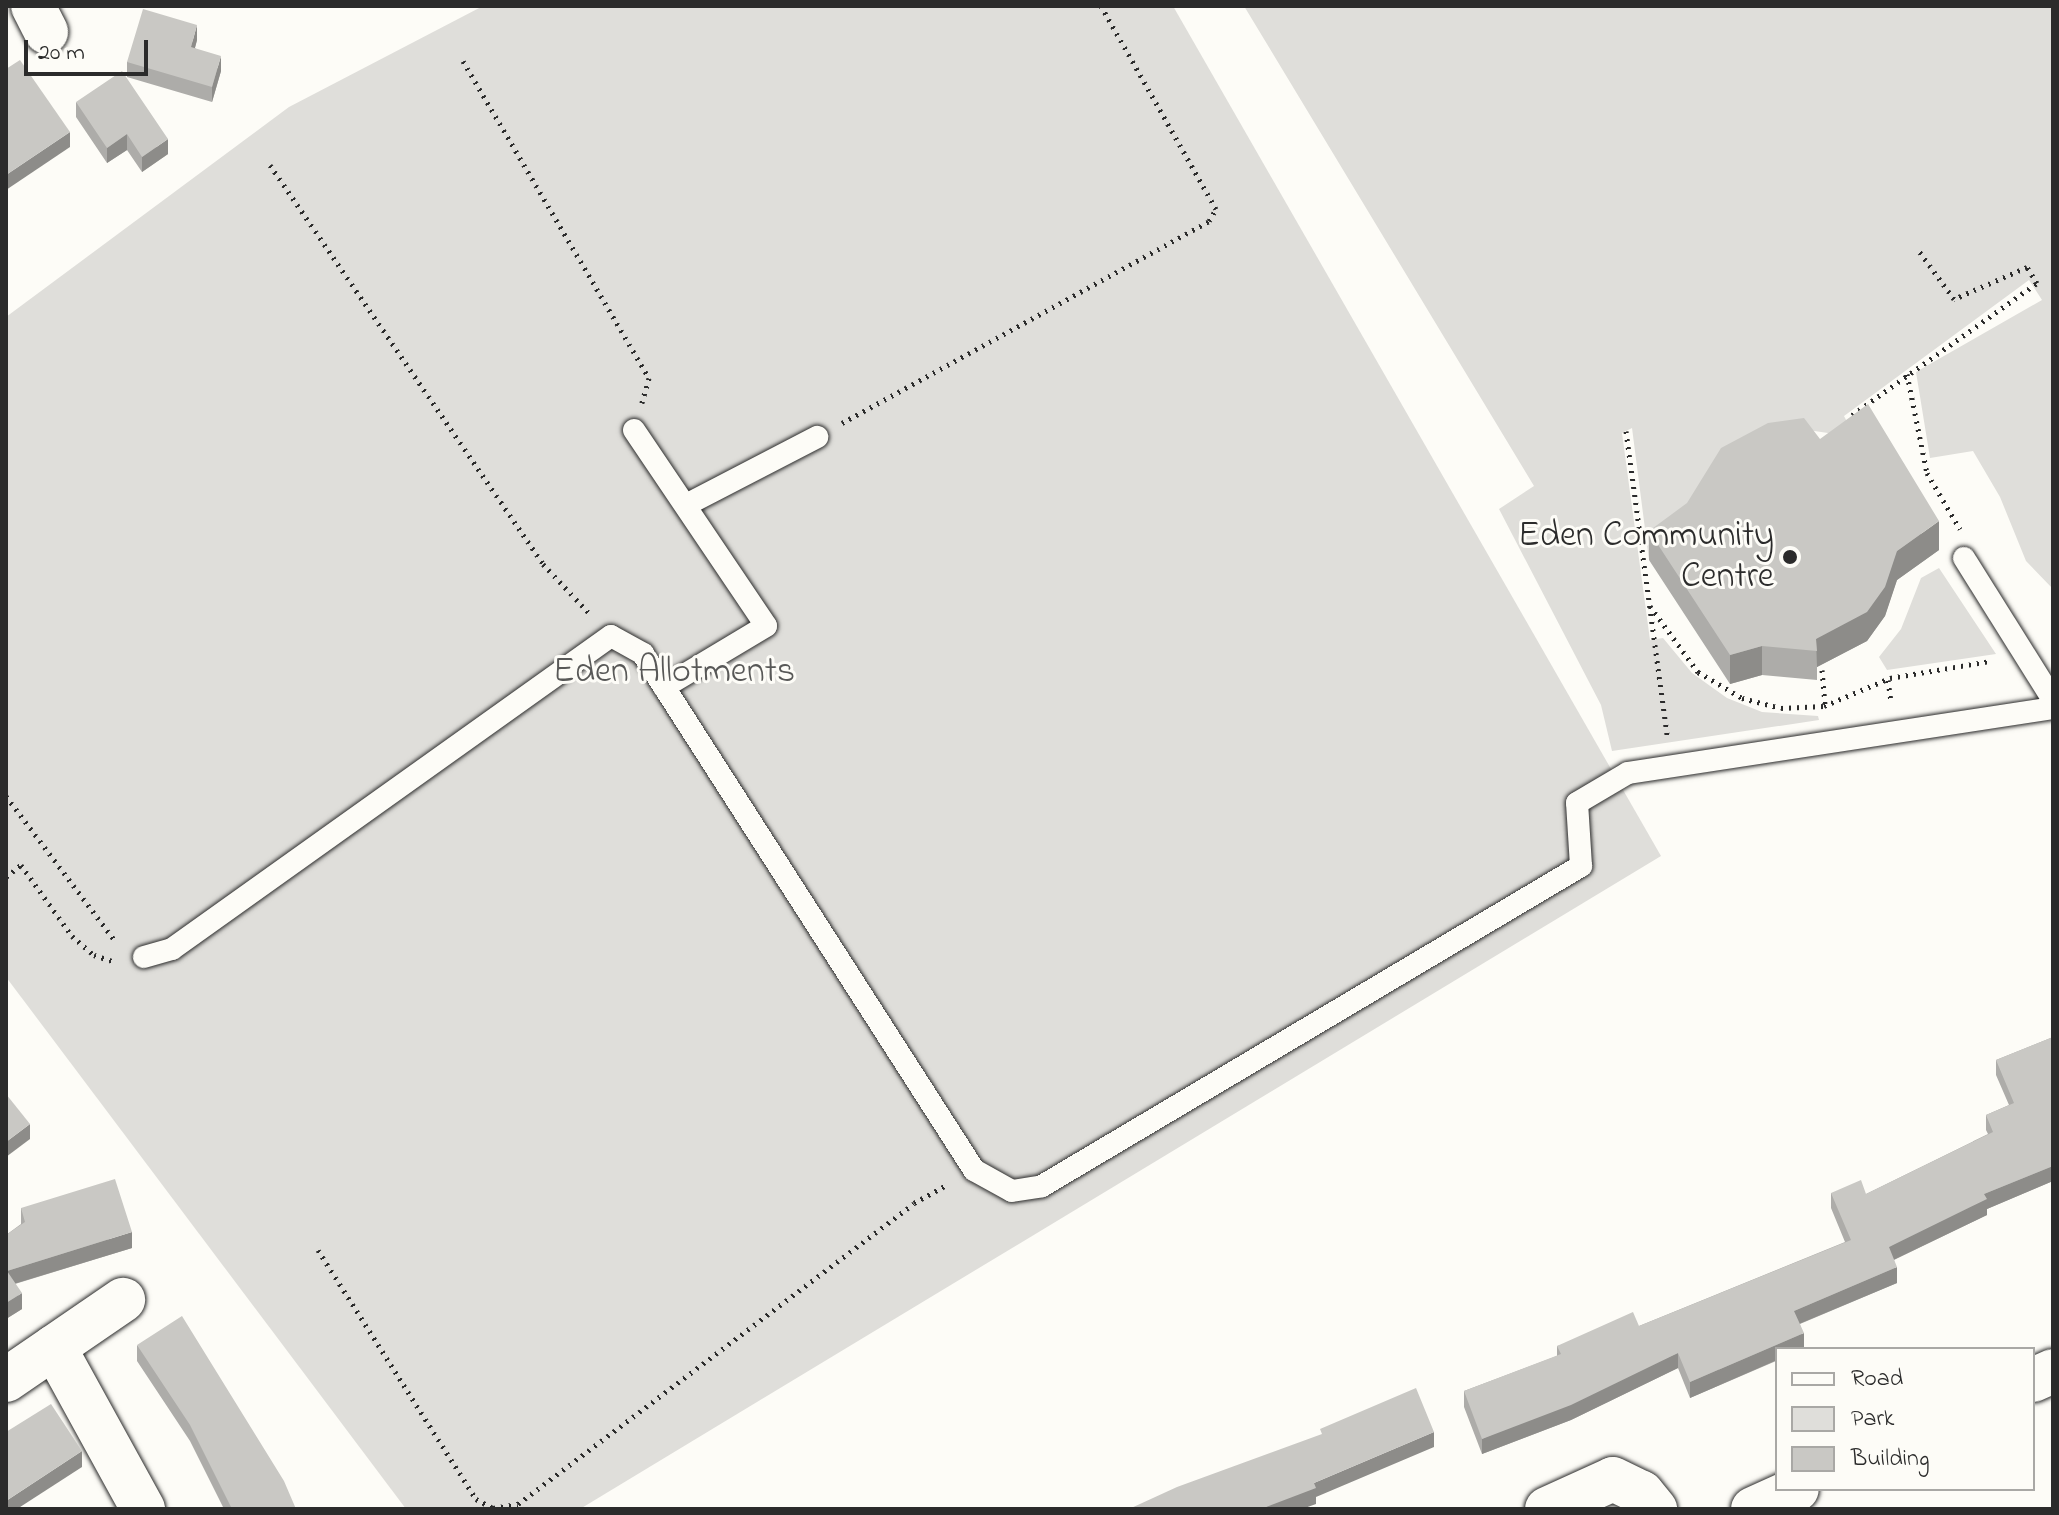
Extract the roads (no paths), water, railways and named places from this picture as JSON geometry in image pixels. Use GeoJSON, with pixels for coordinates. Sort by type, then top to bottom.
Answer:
{"type":"FeatureCollection","features":[{"type":"Feature","properties":{"kind":"street"},"geometry":{"type":"LineString","coordinates":[[6,11],[32,15]]}},
{"type":"Feature","properties":{"kind":"street"},"geometry":{"type":"LineString","coordinates":[[6,1380],[123,1300]]}},
{"type":"Feature","properties":{"kind":"street"},"geometry":{"type":"LineString","coordinates":[[54,1347],[143,1509]]}},
{"type":"Feature","properties":{"kind":"street"},"geometry":{"type":"LineString","coordinates":[[1547,1509],[1613,1479],[1642,1493],[1655,1509]]}},
{"type":"Feature","properties":{"kind":"street"},"geometry":{"type":"LineString","coordinates":[[1753,1509],[1793,1491]]}},
{"type":"Feature","properties":{"kind":"lane"},"geometry":{"type":"LineString","coordinates":[[634,430],[766,626],[664,687]]}},
{"type":"Feature","properties":{"kind":"lane"},"geometry":{"type":"LineString","coordinates":[[686,505],[817,437]]}},
{"type":"Feature","properties":{"kind":"lane"},"geometry":{"type":"LineString","coordinates":[[1964,558],[2053,700]]}},
{"type":"Feature","properties":{"kind":"lane"},"geometry":{"type":"LineString","coordinates":[[144,957],[172,949],[611,636],[643,654],[974,1170],[1012,1191],[1042,1186],[1581,866],[1577,803],[1628,773],[2053,708]]}},
{"type":"Feature","properties":{"kind":"place","name":"Eden Community Centre"},"geometry":{"type":"Point","coordinates":[1790,557]}},
{"type":"Feature","properties":{"kind":"park label","name":"Eden Allotments"},"geometry":{"type":"Point","coordinates":[674,673]}}]}
